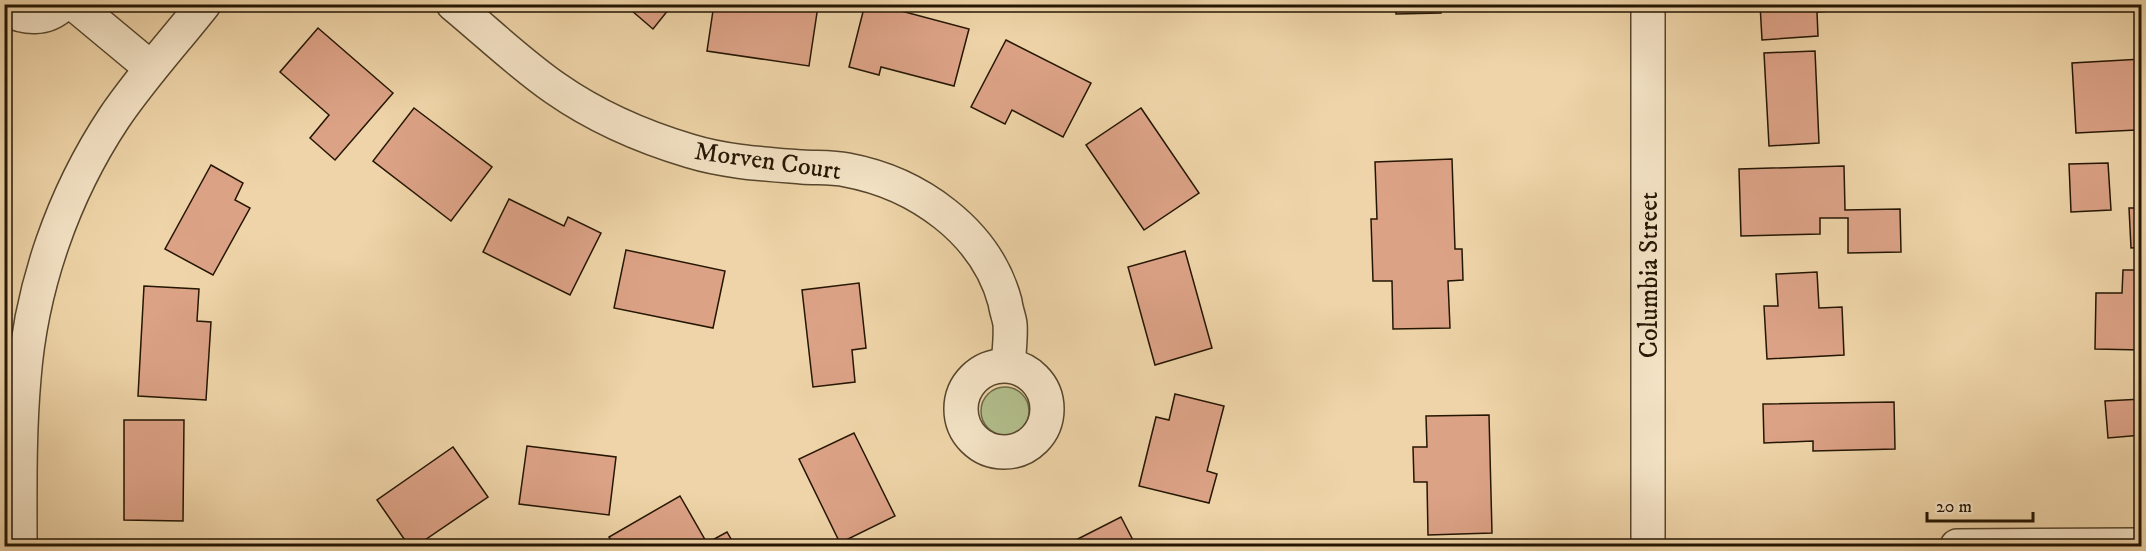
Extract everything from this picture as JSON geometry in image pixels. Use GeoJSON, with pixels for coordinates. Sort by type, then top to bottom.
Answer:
{"type":"FeatureCollection","features":[{"type":"Feature","properties":{"kind":"street"},"geometry":{"type":"LineString","coordinates":[[4,8],[16,15],[30,17],[44,16],[58,10],[63,4]]}},
{"type":"Feature","properties":{"kind":"street"},"geometry":{"type":"LineString","coordinates":[[74,4],[151,68]]}},
{"type":"Feature","properties":{"kind":"street"},"geometry":{"type":"LineString","coordinates":[[20,546],[13,424],[24,377],[33,313],[46,262],[73,193],[113,120],[151,68],[204,4]]}},
{"type":"Feature","properties":{"kind":"street","name":"Morven Court"},"geometry":{"type":"LineString","coordinates":[[453,4],[554,87],[579,103],[626,127],[689,151],[723,159],[846,170],[882,179],[915,194],[940,210],[966,231],[990,264],[1000,284],[1010,323],[1008,365]]}},
{"type":"Feature","properties":{"kind":"street","name":"Columbia Street"},"geometry":{"type":"LineString","coordinates":[[1648,4],[1648,546]]}},
{"type":"Feature","properties":{"kind":"street"},"geometry":{"type":"LineString","coordinates":[[1956,546],[2142,545]]}},
{"type":"Feature","properties":{"kind":"green space"},"geometry":{"type":"Polygon","coordinates":[[[1005,387],[1022,394],[1029,411],[1022,428],[1005,435],[988,428],[981,411],[988,394],[1005,387]]]}},
{"type":"Feature","properties":{"kind":"building"},"geometry":{"type":"Polygon","coordinates":[[[624,4],[673,4],[653,29],[624,4]]]}},
{"type":"Feature","properties":{"kind":"building"},"geometry":{"type":"Polygon","coordinates":[[[714,4],[818,6],[809,66],[707,51],[714,4]]]}},
{"type":"Feature","properties":{"kind":"building"},"geometry":{"type":"Polygon","coordinates":[[[865,4],[875,4],[969,29],[954,86],[881,67],[879,75],[849,67],[865,4]]]}},
{"type":"Feature","properties":{"kind":"building"},"geometry":{"type":"Polygon","coordinates":[[[1396,4],[1441,4],[1441,13],[1396,14],[1396,4]]]}},
{"type":"Feature","properties":{"kind":"building"},"geometry":{"type":"Polygon","coordinates":[[[1760,4],[1829,4],[1830,11],[1817,12],[1818,36],[1762,40],[1760,4]]]}},
{"type":"Feature","properties":{"kind":"building"},"geometry":{"type":"Polygon","coordinates":[[[318,28],[393,93],[335,160],[310,138],[329,115],[280,72],[318,28]]]}},
{"type":"Feature","properties":{"kind":"building"},"geometry":{"type":"Polygon","coordinates":[[[1006,40],[1091,83],[1063,137],[1012,110],[1005,124],[971,107],[1006,40]]]}},
{"type":"Feature","properties":{"kind":"building"},"geometry":{"type":"Polygon","coordinates":[[[1815,51],[1819,143],[1769,146],[1764,53],[1815,51]]]}},
{"type":"Feature","properties":{"kind":"building"},"geometry":{"type":"Polygon","coordinates":[[[2142,59],[2142,145],[2137,145],[2136,130],[2076,133],[2072,63],[2142,59]]]}},
{"type":"Feature","properties":{"kind":"building"},"geometry":{"type":"Polygon","coordinates":[[[414,108],[492,167],[451,221],[373,161],[414,108]]]}},
{"type":"Feature","properties":{"kind":"building"},"geometry":{"type":"Polygon","coordinates":[[[1141,108],[1199,193],[1144,230],[1086,145],[1141,108]]]}},
{"type":"Feature","properties":{"kind":"building"},"geometry":{"type":"Polygon","coordinates":[[[1452,159],[1455,249],[1462,249],[1463,280],[1448,281],[1450,328],[1393,329],[1392,281],[1373,281],[1371,219],[1377,219],[1375,162],[1452,159]]]}},
{"type":"Feature","properties":{"kind":"building"},"geometry":{"type":"Polygon","coordinates":[[[2108,163],[2111,210],[2071,212],[2069,164],[2108,163]]]}},
{"type":"Feature","properties":{"kind":"building"},"geometry":{"type":"Polygon","coordinates":[[[211,165],[243,183],[235,200],[250,208],[213,275],[165,249],[211,165]]]}},
{"type":"Feature","properties":{"kind":"building"},"geometry":{"type":"Polygon","coordinates":[[[1844,166],[1845,210],[1900,209],[1901,252],[1848,253],[1848,218],[1820,218],[1820,234],[1741,236],[1739,169],[1844,166]]]}},
{"type":"Feature","properties":{"kind":"building"},"geometry":{"type":"Polygon","coordinates":[[[509,199],[564,226],[568,217],[601,233],[570,295],[483,252],[509,199]]]}},
{"type":"Feature","properties":{"kind":"building"},"geometry":{"type":"Polygon","coordinates":[[[2129,208],[2142,208],[2142,247],[2131,248],[2129,208]]]}},
{"type":"Feature","properties":{"kind":"building"},"geometry":{"type":"Polygon","coordinates":[[[626,250],[725,271],[713,328],[614,308],[626,250]]]}},
{"type":"Feature","properties":{"kind":"building"},"geometry":{"type":"Polygon","coordinates":[[[1185,251],[1212,348],[1155,365],[1128,267],[1185,251]]]}},
{"type":"Feature","properties":{"kind":"building"},"geometry":{"type":"Polygon","coordinates":[[[2123,270],[2142,270],[2142,350],[2095,349],[2096,293],[2122,293],[2123,270]]]}},
{"type":"Feature","properties":{"kind":"building"},"geometry":{"type":"Polygon","coordinates":[[[1817,272],[1819,308],[1842,307],[1844,355],[1767,359],[1764,306],[1778,306],[1776,274],[1817,272]]]}},
{"type":"Feature","properties":{"kind":"building"},"geometry":{"type":"Polygon","coordinates":[[[859,283],[866,348],[852,350],[855,382],[813,387],[802,290],[859,283]]]}},
{"type":"Feature","properties":{"kind":"building"},"geometry":{"type":"Polygon","coordinates":[[[144,286],[199,289],[197,321],[211,322],[206,400],[138,396],[144,286]]]}},
{"type":"Feature","properties":{"kind":"building"},"geometry":{"type":"Polygon","coordinates":[[[1175,394],[1224,406],[1207,471],[1217,474],[1209,503],[1139,486],[1156,417],[1169,420],[1175,394]]]}},
{"type":"Feature","properties":{"kind":"building"},"geometry":{"type":"Polygon","coordinates":[[[2142,399],[2142,435],[2108,438],[2105,401],[2142,399]]]}},
{"type":"Feature","properties":{"kind":"building"},"geometry":{"type":"Polygon","coordinates":[[[1894,402],[1895,449],[1813,451],[1813,441],[1764,443],[1763,404],[1894,402]]]}},
{"type":"Feature","properties":{"kind":"building"},"geometry":{"type":"Polygon","coordinates":[[[1489,415],[1492,533],[1428,535],[1427,482],[1414,482],[1413,447],[1427,447],[1426,416],[1489,415]]]}},
{"type":"Feature","properties":{"kind":"building"},"geometry":{"type":"Polygon","coordinates":[[[124,420],[184,420],[183,521],[124,520],[124,420]]]}},
{"type":"Feature","properties":{"kind":"building"},"geometry":{"type":"Polygon","coordinates":[[[854,433],[895,516],[840,543],[799,459],[854,433]]]}},
{"type":"Feature","properties":{"kind":"building"},"geometry":{"type":"Polygon","coordinates":[[[527,446],[616,457],[609,515],[519,504],[527,446]]]}},
{"type":"Feature","properties":{"kind":"building"},"geometry":{"type":"Polygon","coordinates":[[[453,447],[488,497],[416,546],[409,546],[377,500],[453,447]]]}},
{"type":"Feature","properties":{"kind":"building"},"geometry":{"type":"Polygon","coordinates":[[[680,496],[707,543],[727,532],[735,546],[615,546],[609,537],[680,496]]]}},
{"type":"Feature","properties":{"kind":"building"},"geometry":{"type":"Polygon","coordinates":[[[1121,517],[1136,546],[1064,546],[1121,517]]]}},
{"type":"Feature","properties":{"kind":"building"},"geometry":{"type":"Polygon","coordinates":[[[181,543],[181,546],[121,546],[121,545],[181,543]]]}}]}
